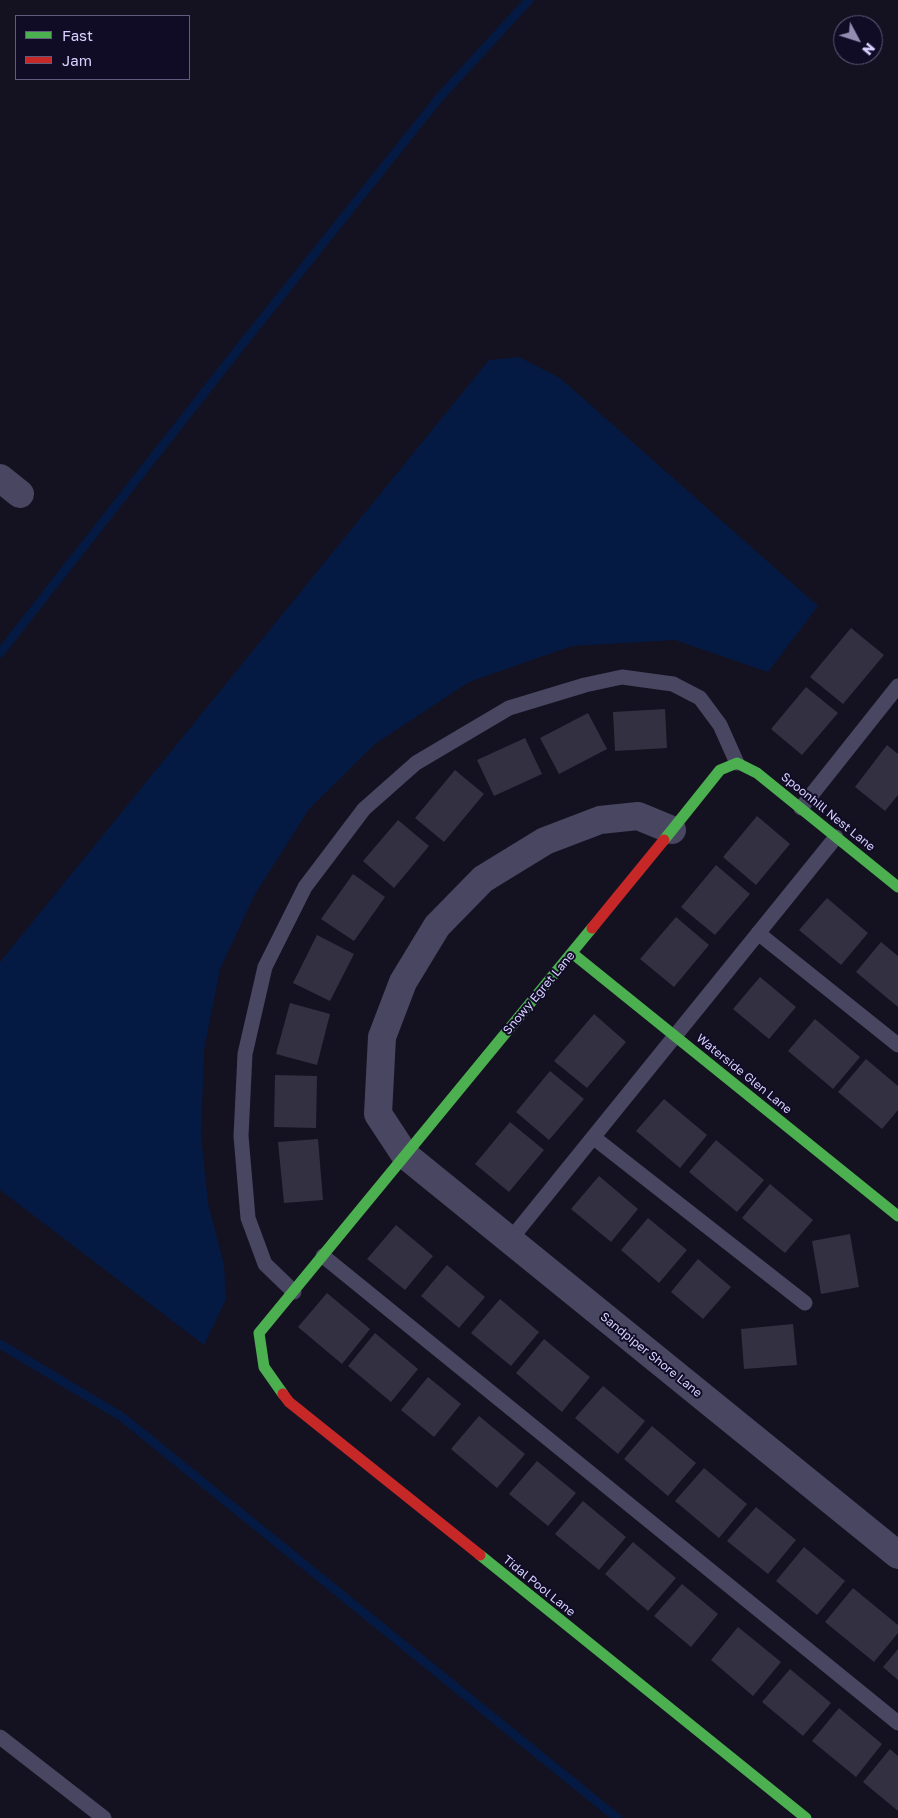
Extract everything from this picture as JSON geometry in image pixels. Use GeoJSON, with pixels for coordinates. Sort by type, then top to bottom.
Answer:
{"type":"FeatureCollection","features":[{"type":"Feature","properties":{"kind":"street","name":"Spoonhill Nest Lane"},"geometry":{"type":"LineString","coordinates":[[737,763],[757,773],[898,887]]}},
{"type":"Feature","properties":{"kind":"street","name":"Snowy Egret Lane"},"geometry":{"type":"LineString","coordinates":[[264,1367],[260,1333],[720,770],[737,763]]}},
{"type":"Feature","properties":{"kind":"street"},"geometry":{"type":"LineString","coordinates":[[405,1154],[378,1114],[382,1037],[404,982],[437,926],[483,879],[545,841],[600,820],[638,816],[672,830]]}},
{"type":"Feature","properties":{"kind":"street","name":"Waterside Glen Lane"},"geometry":{"type":"LineString","coordinates":[[572,953],[898,1216]]}},
{"type":"Feature","properties":{"kind":"street","name":"Sandpiper Shore Lane"},"geometry":{"type":"LineString","coordinates":[[405,1154],[898,1555]]}},
{"type":"Feature","properties":{"kind":"street","name":"Tidal Pool Lane"},"geometry":{"type":"LineString","coordinates":[[264,1367],[289,1402],[806,1818]]}},
{"type":"Feature","properties":{"kind":"lane"},"geometry":{"type":"LineString","coordinates":[[294,1292],[265,1264],[248,1218],[241,1136],[244,1054],[265,967],[305,887],[364,809],[416,763],[509,708],[584,685],[622,677],[673,684],[700,698],[720,725],[737,763]]}},
{"type":"Feature","properties":{"kind":"lane"},"geometry":{"type":"LineString","coordinates":[[800,808],[898,686]]}},
{"type":"Feature","properties":{"kind":"lane"},"geometry":{"type":"LineString","coordinates":[[510,1240],[836,837]]}},
{"type":"Feature","properties":{"kind":"lane"},"geometry":{"type":"LineString","coordinates":[[758,933],[898,1045]]}},
{"type":"Feature","properties":{"kind":"lane"},"geometry":{"type":"LineString","coordinates":[[593,1137],[805,1304]]}},
{"type":"Feature","properties":{"kind":"lane"},"geometry":{"type":"LineString","coordinates":[[323,1256],[898,1723]]}},
{"type":"Feature","properties":{"kind":"lane"},"geometry":{"type":"LineString","coordinates":[[0,1737],[104,1818]]}},
{"type":"Feature","properties":{"kind":"water"},"geometry":{"type":"Polygon","coordinates":[[[519,357],[560,378],[818,606],[768,672],[675,640],[572,646],[469,682],[375,744],[309,809],[254,896],[220,969],[204,1050],[201,1136],[208,1203],[224,1265],[226,1299],[204,1345],[0,1190],[0,962],[489,360],[519,357]]]}},
{"type":"Feature","properties":{"kind":"building"},"geometry":{"type":"Polygon","coordinates":[[[851,628],[884,655],[843,704],[810,677],[851,628]]]}},
{"type":"Feature","properties":{"kind":"building"},"geometry":{"type":"Polygon","coordinates":[[[806,687],[838,713],[802,755],[771,729],[806,687]]]}},
{"type":"Feature","properties":{"kind":"building"},"geometry":{"type":"Polygon","coordinates":[[[665,709],[667,748],[615,751],[613,712],[665,709]]]}},
{"type":"Feature","properties":{"kind":"building"},"geometry":{"type":"Polygon","coordinates":[[[588,713],[607,749],[559,774],[540,738],[588,713]]]}},
{"type":"Feature","properties":{"kind":"building"},"geometry":{"type":"Polygon","coordinates":[[[525,738],[542,774],[494,796],[477,760],[525,738]]]}},
{"type":"Feature","properties":{"kind":"building"},"geometry":{"type":"Polygon","coordinates":[[[887,745],[898,754],[898,795],[885,811],[855,787],[887,745]]]}},
{"type":"Feature","properties":{"kind":"building"},"geometry":{"type":"Polygon","coordinates":[[[455,770],[484,794],[444,842],[415,818],[455,770]]]}},
{"type":"Feature","properties":{"kind":"building"},"geometry":{"type":"Polygon","coordinates":[[[757,816],[790,844],[756,885],[723,857],[757,816]]]}},
{"type":"Feature","properties":{"kind":"building"},"geometry":{"type":"Polygon","coordinates":[[[398,820],[429,846],[394,888],[363,861],[398,820]]]}},
{"type":"Feature","properties":{"kind":"building"},"geometry":{"type":"Polygon","coordinates":[[[716,865],[750,894],[715,935],[681,907],[716,865]]]}},
{"type":"Feature","properties":{"kind":"building"},"geometry":{"type":"Polygon","coordinates":[[[353,874],[385,897],[354,941],[321,919],[353,874]]]}},
{"type":"Feature","properties":{"kind":"building"},"geometry":{"type":"Polygon","coordinates":[[[827,898],[868,933],[841,965],[799,930],[827,898]]]}},
{"type":"Feature","properties":{"kind":"building"},"geometry":{"type":"Polygon","coordinates":[[[676,917],[709,945],[674,987],[640,959],[676,917]]]}},
{"type":"Feature","properties":{"kind":"building"},"geometry":{"type":"Polygon","coordinates":[[[317,935],[354,954],[330,1001],[293,983],[317,935]]]}},
{"type":"Feature","properties":{"kind":"building"},"geometry":{"type":"Polygon","coordinates":[[[881,942],[898,956],[898,1007],[856,972],[881,942]]]}},
{"type":"Feature","properties":{"kind":"building"},"geometry":{"type":"Polygon","coordinates":[[[760,977],[796,1007],[769,1039],[733,1009],[760,977]]]}},
{"type":"Feature","properties":{"kind":"building"},"geometry":{"type":"Polygon","coordinates":[[[290,1003],[330,1014],[317,1065],[276,1054],[290,1003]]]}},
{"type":"Feature","properties":{"kind":"building"},"geometry":{"type":"Polygon","coordinates":[[[594,1014],[626,1042],[587,1088],[554,1061],[594,1014]]]}},
{"type":"Feature","properties":{"kind":"building"},"geometry":{"type":"Polygon","coordinates":[[[815,1019],[860,1057],[833,1089],[788,1051],[815,1019]]]}},
{"type":"Feature","properties":{"kind":"building"},"geometry":{"type":"Polygon","coordinates":[[[866,1059],[898,1086],[898,1110],[882,1129],[838,1092],[866,1059]]]}},
{"type":"Feature","properties":{"kind":"building"},"geometry":{"type":"Polygon","coordinates":[[[550,1071],[584,1099],[549,1140],[516,1112],[550,1071]]]}},
{"type":"Feature","properties":{"kind":"building"},"geometry":{"type":"Polygon","coordinates":[[[275,1075],[317,1076],[316,1128],[274,1127],[275,1075]]]}},
{"type":"Feature","properties":{"kind":"building"},"geometry":{"type":"Polygon","coordinates":[[[664,1099],[707,1135],[680,1168],[636,1131],[664,1099]]]}},
{"type":"Feature","properties":{"kind":"building"},"geometry":{"type":"Polygon","coordinates":[[[510,1122],[544,1150],[509,1192],[475,1164],[510,1122]]]}},
{"type":"Feature","properties":{"kind":"building"},"geometry":{"type":"Polygon","coordinates":[[[318,1139],[323,1200],[284,1203],[278,1142],[318,1139]]]}},
{"type":"Feature","properties":{"kind":"building"},"geometry":{"type":"Polygon","coordinates":[[[716,1140],[764,1180],[737,1212],[689,1172],[716,1140]]]}},
{"type":"Feature","properties":{"kind":"building"},"geometry":{"type":"Polygon","coordinates":[[[599,1176],[638,1209],[611,1242],[571,1209],[599,1176]]]}},
{"type":"Feature","properties":{"kind":"building"},"geometry":{"type":"Polygon","coordinates":[[[770,1184],[813,1220],[785,1253],[742,1218],[770,1184]]]}},
{"type":"Feature","properties":{"kind":"building"},"geometry":{"type":"Polygon","coordinates":[[[648,1218],[687,1250],[659,1283],[621,1250],[648,1218]]]}},
{"type":"Feature","properties":{"kind":"building"},"geometry":{"type":"Polygon","coordinates":[[[396,1225],[433,1256],[405,1290],[367,1259],[396,1225]]]}},
{"type":"Feature","properties":{"kind":"building"},"geometry":{"type":"Polygon","coordinates":[[[850,1234],[859,1287],[821,1294],[812,1241],[850,1234]]]}},
{"type":"Feature","properties":{"kind":"building"},"geometry":{"type":"Polygon","coordinates":[[[698,1259],[731,1287],[703,1319],[671,1292],[698,1259]]]}},
{"type":"Feature","properties":{"kind":"building"},"geometry":{"type":"Polygon","coordinates":[[[447,1265],[485,1297],[459,1328],[421,1296],[447,1265]]]}},
{"type":"Feature","properties":{"kind":"building"},"geometry":{"type":"Polygon","coordinates":[[[327,1293],[370,1329],[342,1364],[298,1327],[327,1293]]]}},
{"type":"Feature","properties":{"kind":"building"},"geometry":{"type":"Polygon","coordinates":[[[500,1299],[539,1332],[511,1366],[471,1333],[500,1299]]]}},
{"type":"Feature","properties":{"kind":"building"},"geometry":{"type":"Polygon","coordinates":[[[793,1324],[797,1365],[744,1369],[741,1329],[793,1324]]]}},
{"type":"Feature","properties":{"kind":"building"},"geometry":{"type":"Polygon","coordinates":[[[375,1333],[418,1369],[391,1402],[348,1366],[375,1333]]]}},
{"type":"Feature","properties":{"kind":"building"},"geometry":{"type":"Polygon","coordinates":[[[544,1339],[590,1377],[562,1412],[516,1373],[544,1339]]]}},
{"type":"Feature","properties":{"kind":"building"},"geometry":{"type":"Polygon","coordinates":[[[428,1377],[461,1404],[434,1437],[401,1410],[428,1377]]]}},
{"type":"Feature","properties":{"kind":"building"},"geometry":{"type":"Polygon","coordinates":[[[603,1386],[645,1421],[618,1454],[575,1418],[603,1386]]]}},
{"type":"Feature","properties":{"kind":"building"},"geometry":{"type":"Polygon","coordinates":[[[479,1416],[525,1454],[497,1488],[451,1449],[479,1416]]]}},
{"type":"Feature","properties":{"kind":"building"},"geometry":{"type":"Polygon","coordinates":[[[652,1426],[696,1463],[668,1496],[624,1459],[652,1426]]]}},
{"type":"Feature","properties":{"kind":"building"},"geometry":{"type":"Polygon","coordinates":[[[537,1461],[576,1493],[548,1526],[509,1494],[537,1461]]]}},
{"type":"Feature","properties":{"kind":"building"},"geometry":{"type":"Polygon","coordinates":[[[704,1468],[747,1504],[719,1538],[675,1501],[704,1468]]]}},
{"type":"Feature","properties":{"kind":"building"},"geometry":{"type":"Polygon","coordinates":[[[583,1501],[626,1537],[599,1570],[555,1534],[583,1501]]]}},
{"type":"Feature","properties":{"kind":"building"},"geometry":{"type":"Polygon","coordinates":[[[756,1507],[796,1540],[768,1574],[727,1541],[756,1507]]]}},
{"type":"Feature","properties":{"kind":"building"},"geometry":{"type":"Polygon","coordinates":[[[633,1542],[676,1578],[648,1611],[605,1574],[633,1542]]]}},
{"type":"Feature","properties":{"kind":"building"},"geometry":{"type":"Polygon","coordinates":[[[804,1547],[845,1581],[817,1615],[776,1581],[804,1547]]]}},
{"type":"Feature","properties":{"kind":"building"},"geometry":{"type":"Polygon","coordinates":[[[682,1584],[718,1614],[691,1647],[654,1616],[682,1584]]]}},
{"type":"Feature","properties":{"kind":"building"},"geometry":{"type":"Polygon","coordinates":[[[853,1588],[898,1625],[898,1633],[874,1662],[825,1622],[853,1588]]]}},
{"type":"Feature","properties":{"kind":"building"},"geometry":{"type":"Polygon","coordinates":[[[738,1627],[781,1662],[753,1696],[711,1660],[738,1627]]]}},
{"type":"Feature","properties":{"kind":"building"},"geometry":{"type":"Polygon","coordinates":[[[898,1649],[898,1680],[883,1667],[898,1649]]]}},
{"type":"Feature","properties":{"kind":"building"},"geometry":{"type":"Polygon","coordinates":[[[790,1669],[831,1703],[803,1736],[762,1702],[790,1669]]]}},
{"type":"Feature","properties":{"kind":"building"},"geometry":{"type":"Polygon","coordinates":[[[839,1708],[882,1744],[856,1777],[812,1741],[839,1708]]]}},
{"type":"Feature","properties":{"kind":"building"},"geometry":{"type":"Polygon","coordinates":[[[890,1749],[898,1756],[898,1811],[863,1782],[890,1749]]]}},
{"type":"Feature","properties":{"kind":"waterway"},"geometry":{"type":"LineString","coordinates":[[0,653],[248,337],[439,98],[529,0]]}},
{"type":"Feature","properties":{"kind":"waterway"},"geometry":{"type":"LineString","coordinates":[[0,1344],[122,1417],[617,1818]]}},
{"type":"Feature","properties":{"kind":"traffic: fast"},"geometry":{"type":"LineString","coordinates":[[664,840],[720,770],[737,763],[757,773],[898,887]]}},
{"type":"Feature","properties":{"kind":"traffic: fast"},"geometry":{"type":"LineString","coordinates":[[283,1394],[264,1367],[259,1333],[592,928]]}},
{"type":"Feature","properties":{"kind":"traffic: fast"},"geometry":{"type":"LineString","coordinates":[[572,953],[898,1216]]}},
{"type":"Feature","properties":{"kind":"traffic: fast"},"geometry":{"type":"LineString","coordinates":[[480,1555],[806,1818]]}},
{"type":"Feature","properties":{"kind":"traffic: jam"},"geometry":{"type":"LineString","coordinates":[[592,928],[664,840]]}},
{"type":"Feature","properties":{"kind":"traffic: jam"},"geometry":{"type":"LineString","coordinates":[[283,1394],[289,1402],[480,1555]]}}]}
